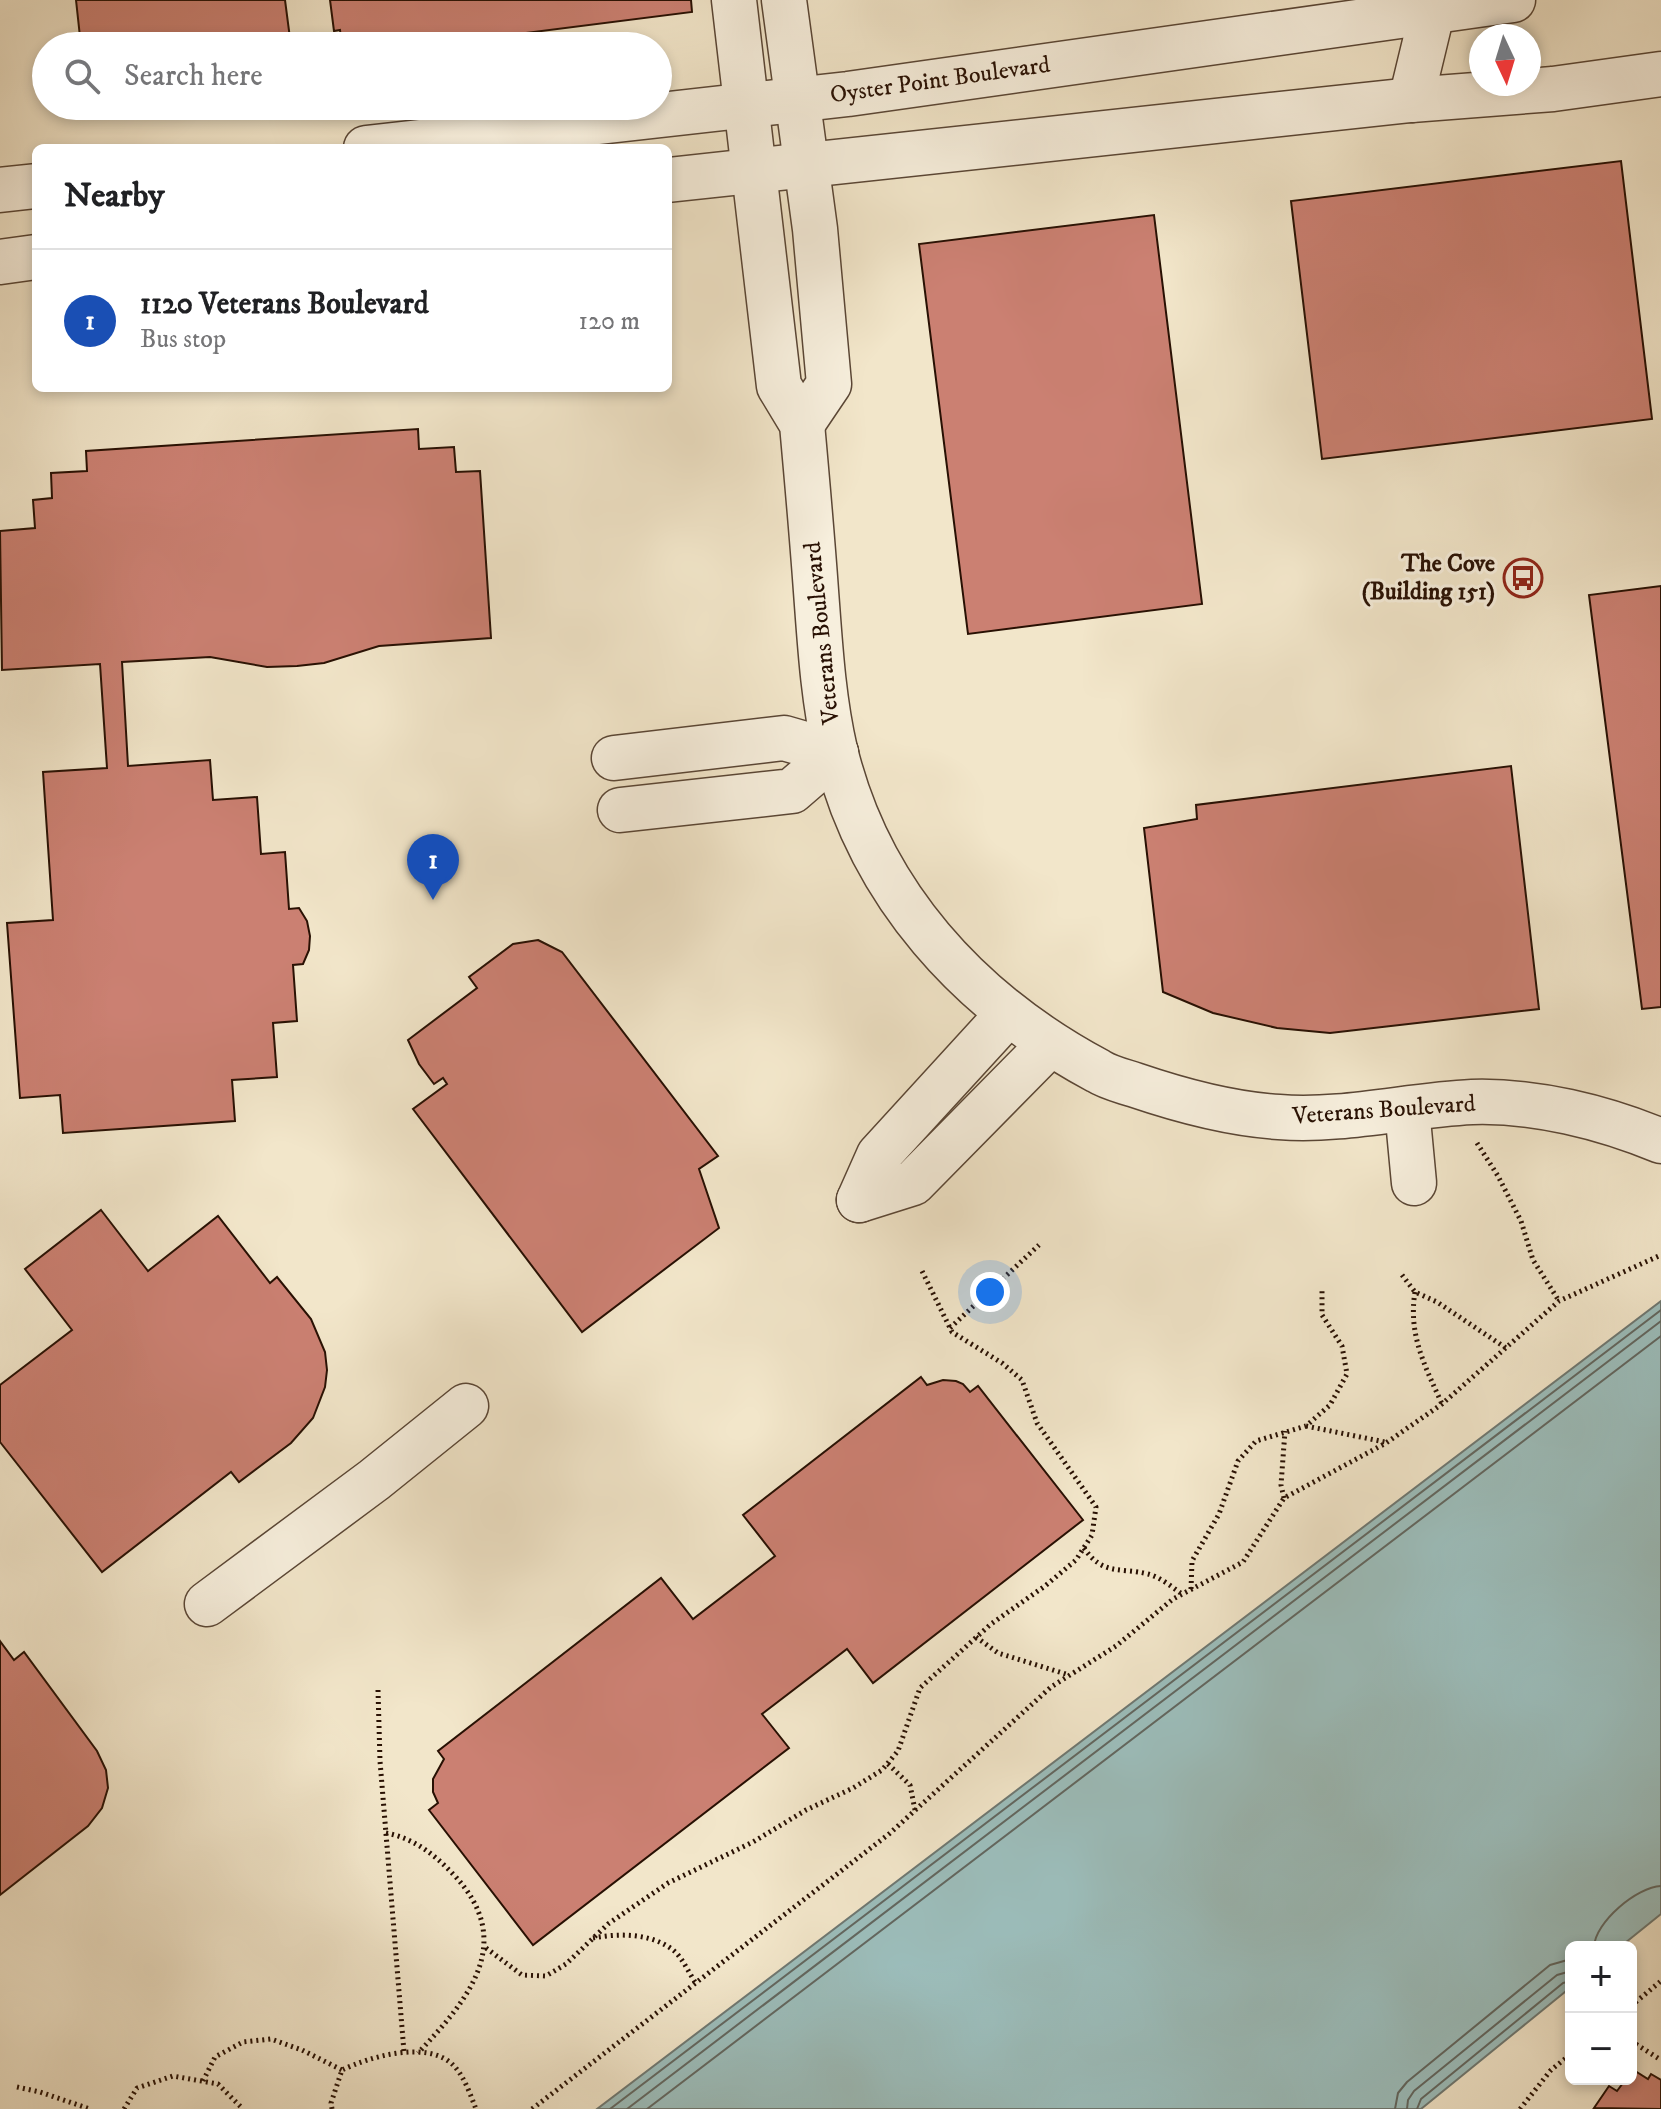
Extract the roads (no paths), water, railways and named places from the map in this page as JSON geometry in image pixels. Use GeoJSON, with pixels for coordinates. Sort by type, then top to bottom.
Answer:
{"type":"FeatureCollection","features":[{"type":"Feature","properties":{"kind":"street","name":"Veterans Boulevard"},"geometry":{"type":"LineString","coordinates":[[734,0],[779,386],[802,424],[824,692],[836,753],[866,839],[911,917],[963,975],[1049,1045],[1100,1073],[1188,1103],[1279,1117],[1473,1102],[1522,1105],[1576,1113],[1661,1141]]}},
{"type":"Feature","properties":{"kind":"street"},"geometry":{"type":"LineString","coordinates":[[784,0],[815,229],[829,384],[802,424]]}},
{"type":"Feature","properties":{"kind":"street","name":"Oyster Point Boulevard"},"geometry":{"type":"LineString","coordinates":[[672,113],[848,94],[1431,6],[1513,0]]}},
{"type":"Feature","properties":{"kind":"street"},"geometry":{"type":"LineString","coordinates":[[1411,100],[1431,6]]}},
{"type":"Feature","properties":{"kind":"street"},"geometry":{"type":"LineString","coordinates":[[672,179],[1411,100],[1553,89],[1661,74]]}},
{"type":"Feature","properties":{"kind":"street","name":"Oyster Point Boulevard"},"geometry":{"type":"LineString","coordinates":[[401,144],[613,120]]}},
{"type":"Feature","properties":{"kind":"street"},"geometry":{"type":"LineString","coordinates":[[0,190],[32,186]]}},
{"type":"Feature","properties":{"kind":"street"},"geometry":{"type":"LineString","coordinates":[[0,262],[32,258]]}},
{"type":"Feature","properties":{"kind":"street"},"geometry":{"type":"LineString","coordinates":[[614,758],[784,738],[836,753]]}},
{"type":"Feature","properties":{"kind":"street"},"geometry":{"type":"LineString","coordinates":[[620,810],[792,791],[836,753]]}},
{"type":"Feature","properties":{"kind":"street"},"geometry":{"type":"LineString","coordinates":[[1008,1014],[879,1155],[859,1200],[913,1183],[1049,1045]]}},
{"type":"Feature","properties":{"kind":"street"},"geometry":{"type":"LineString","coordinates":[[1407,1109],[1414,1183]]}},
{"type":"Feature","properties":{"kind":"street"},"geometry":{"type":"LineString","coordinates":[[207,1604],[374,1480],[466,1406]]}},
{"type":"Feature","properties":{"kind":"water"},"geometry":{"type":"Polygon","coordinates":[[[1661,1301],[1661,1914],[1627,1941],[1565,1941],[1565,1992],[1421,2109],[597,2109],[1661,1301]]]}},
{"type":"Feature","properties":{"kind":"place","name":"The Cove (Building 151)"},"geometry":{"type":"Point","coordinates":[1523,578]}},
{"type":"Feature","properties":{"kind":"place","name":"1120 Veterans Boulevard"},"geometry":{"type":"Point","coordinates":[433,900]}}]}
